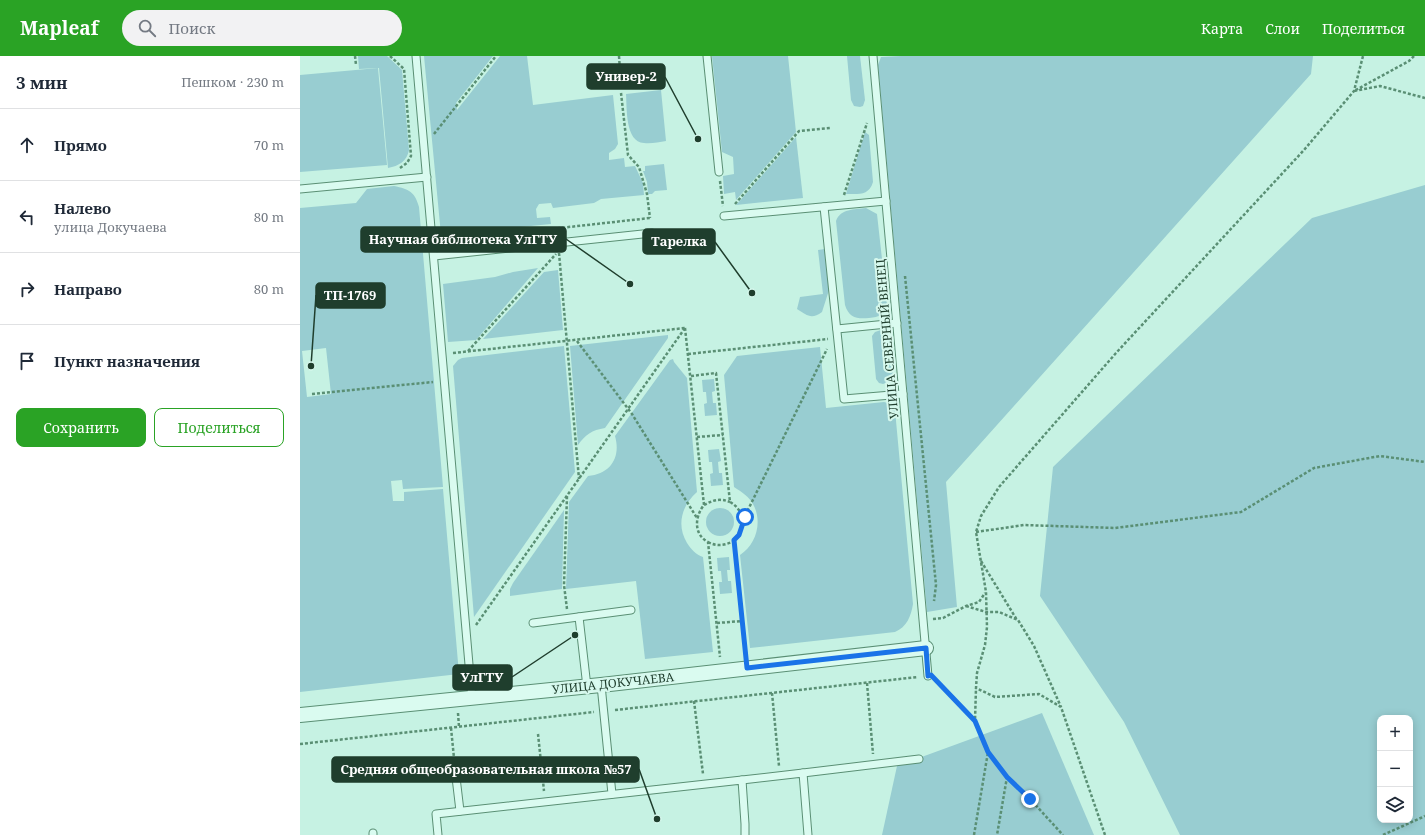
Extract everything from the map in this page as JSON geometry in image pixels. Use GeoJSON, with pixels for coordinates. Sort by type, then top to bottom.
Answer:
{"type":"FeatureCollection","features":[{"type":"Feature","properties":{"kind":"street","name":"УЛИЦА ДОКУЧАЕВА"},"geometry":{"type":"LineString","coordinates":[[300,715],[586,687],[926,648]]}},
{"type":"Feature","properties":{"kind":"lane"},"geometry":{"type":"LineString","coordinates":[[416,56],[472,699]]}},
{"type":"Feature","properties":{"kind":"lane"},"geometry":{"type":"LineString","coordinates":[[707,56],[719,172]]}},
{"type":"Feature","properties":{"kind":"lane","name":"УЛИЦА СЕВЕРНЫЙ ВЕНЕЦ"},"geometry":{"type":"LineString","coordinates":[[873,56],[928,676]]}},
{"type":"Feature","properties":{"kind":"lane"},"geometry":{"type":"LineString","coordinates":[[300,189],[427,178]]}},
{"type":"Feature","properties":{"kind":"lane"},"geometry":{"type":"LineString","coordinates":[[724,216],[886,201]]}},
{"type":"Feature","properties":{"kind":"lane"},"geometry":{"type":"LineString","coordinates":[[824,207],[844,399],[903,394]]}},
{"type":"Feature","properties":{"kind":"lane"},"geometry":{"type":"LineString","coordinates":[[434,256],[652,233]]}},
{"type":"Feature","properties":{"kind":"lane"},"geometry":{"type":"LineString","coordinates":[[837,329],[897,323]]}},
{"type":"Feature","properties":{"kind":"lane"},"geometry":{"type":"LineString","coordinates":[[533,622],[631,610]]}},
{"type":"Feature","properties":{"kind":"lane"},"geometry":{"type":"LineString","coordinates":[[579,617],[586,687]]}},
{"type":"Feature","properties":{"kind":"lane"},"geometry":{"type":"LineString","coordinates":[[602,685],[612,794]]}},
{"type":"Feature","properties":{"kind":"lane"},"geometry":{"type":"LineString","coordinates":[[438,835],[436,814],[919,759]]}},
{"type":"Feature","properties":{"kind":"lane"},"geometry":{"type":"LineString","coordinates":[[455,769],[460,811]]}},
{"type":"Feature","properties":{"kind":"lane"},"geometry":{"type":"LineString","coordinates":[[803,773],[808,835]]}},
{"type":"Feature","properties":{"kind":"lane"},"geometry":{"type":"LineString","coordinates":[[742,780],[746,824],[745,835]]}},
{"type":"Feature","properties":{"kind":"path"},"geometry":{"type":"LineString","coordinates":[[355,56],[356,65]]}},
{"type":"Feature","properties":{"kind":"path"},"geometry":{"type":"LineString","coordinates":[[390,56],[404,69],[411,148],[411,156],[407,163],[395,170]]}},
{"type":"Feature","properties":{"kind":"path"},"geometry":{"type":"LineString","coordinates":[[411,148],[424,147],[496,56]]}},
{"type":"Feature","properties":{"kind":"path"},"geometry":{"type":"LineString","coordinates":[[619,56],[621,85]]}},
{"type":"Feature","properties":{"kind":"path"},"geometry":{"type":"LineString","coordinates":[[1354,91],[1363,56]]}},
{"type":"Feature","properties":{"kind":"path"},"geometry":{"type":"LineString","coordinates":[[975,721],[976,673],[985,645],[987,627],[986,592],[976,532],[981,516],[999,487],[1121,348],[1304,150],[1354,91],[1409,61],[1414,56]]}},
{"type":"Feature","properties":{"kind":"path"},"geometry":{"type":"LineString","coordinates":[[404,69],[417,68]]}},
{"type":"Feature","properties":{"kind":"path"},"geometry":{"type":"LineString","coordinates":[[1354,91],[1380,86],[1425,98]]}},
{"type":"Feature","properties":{"kind":"path"},"geometry":{"type":"LineString","coordinates":[[438,242],[650,218],[647,194],[639,167],[628,155],[621,93]]}},
{"type":"Feature","properties":{"kind":"path"},"geometry":{"type":"LineString","coordinates":[[841,205],[866,123]]}},
{"type":"Feature","properties":{"kind":"path"},"geometry":{"type":"LineString","coordinates":[[724,216],[798,132],[830,128]]}},
{"type":"Feature","properties":{"kind":"path"},"geometry":{"type":"LineString","coordinates":[[719,172],[724,216]]}},
{"type":"Feature","properties":{"kind":"path"},"geometry":{"type":"LineString","coordinates":[[558,243],[579,479]]}},
{"type":"Feature","properties":{"kind":"path"},"geometry":{"type":"LineString","coordinates":[[468,351],[558,251]]}},
{"type":"Feature","properties":{"kind":"path"},"geometry":{"type":"LineString","coordinates":[[905,272],[936,585],[931,609],[922,611]]}},
{"type":"Feature","properties":{"kind":"path"},"geometry":{"type":"LineString","coordinates":[[443,354],[685,328]]}},
{"type":"Feature","properties":{"kind":"path"},"geometry":{"type":"LineString","coordinates":[[685,328],[704,505]]}},
{"type":"Feature","properties":{"kind":"path"},"geometry":{"type":"LineString","coordinates":[[466,630],[473,630],[685,328]]}},
{"type":"Feature","properties":{"kind":"path"},"geometry":{"type":"LineString","coordinates":[[688,354],[832,338],[743,521],[739,535],[728,544],[720,545],[708,542],[700,534],[697,526],[699,511],[704,505],[718,499],[730,502],[737,507],[743,521]]}},
{"type":"Feature","properties":{"kind":"path"},"geometry":{"type":"LineString","coordinates":[[576,340],[628,409],[697,518]]}},
{"type":"Feature","properties":{"kind":"path"},"geometry":{"type":"LineString","coordinates":[[691,376],[716,373],[730,502]]}},
{"type":"Feature","properties":{"kind":"path"},"geometry":{"type":"LineString","coordinates":[[312,394],[445,381]]}},
{"type":"Feature","properties":{"kind":"path"},"geometry":{"type":"LineString","coordinates":[[697,437],[723,434]]}},
{"type":"Feature","properties":{"kind":"path"},"geometry":{"type":"LineString","coordinates":[[976,532],[1024,525],[1115,528],[1241,512],[1314,468],[1380,456],[1425,462]]}},
{"type":"Feature","properties":{"kind":"path"},"geometry":{"type":"LineString","coordinates":[[567,496],[564,585],[568,618]]}},
{"type":"Feature","properties":{"kind":"path"},"geometry":{"type":"LineString","coordinates":[[734,540],[747,668]]}},
{"type":"Feature","properties":{"kind":"path"},"geometry":{"type":"LineString","coordinates":[[708,542],[721,671]]}},
{"type":"Feature","properties":{"kind":"path"},"geometry":{"type":"LineString","coordinates":[[980,560],[1034,646],[1061,707],[1105,835]]}},
{"type":"Feature","properties":{"kind":"path"},"geometry":{"type":"LineString","coordinates":[[924,620],[943,618],[966,606],[979,602],[986,592]]}},
{"type":"Feature","properties":{"kind":"path"},"geometry":{"type":"LineString","coordinates":[[966,606],[986,612],[999,612],[1018,620]]}},
{"type":"Feature","properties":{"kind":"path"},"geometry":{"type":"LineString","coordinates":[[717,623],[743,621]]}},
{"type":"Feature","properties":{"kind":"path"},"geometry":{"type":"LineString","coordinates":[[928,676],[931,675],[975,721],[988,752],[1007,777],[1064,835]]}},
{"type":"Feature","properties":{"kind":"path"},"geometry":{"type":"LineString","coordinates":[[866,683],[874,765]]}},
{"type":"Feature","properties":{"kind":"path"},"geometry":{"type":"LineString","coordinates":[[976,688],[995,697],[1038,694],[1061,707]]}},
{"type":"Feature","properties":{"kind":"path"},"geometry":{"type":"LineString","coordinates":[[772,693],[780,775]]}},
{"type":"Feature","properties":{"kind":"path"},"geometry":{"type":"LineString","coordinates":[[694,701],[704,784]]}},
{"type":"Feature","properties":{"kind":"path"},"geometry":{"type":"LineString","coordinates":[[451,728],[455,769]]}},
{"type":"Feature","properties":{"kind":"path"},"geometry":{"type":"LineString","coordinates":[[538,734],[546,801]]}},
{"type":"Feature","properties":{"kind":"path"},"geometry":{"type":"LineString","coordinates":[[974,835],[988,752]]}},
{"type":"Feature","properties":{"kind":"path"},"geometry":{"type":"LineString","coordinates":[[997,835],[1007,777]]}},
{"type":"Feature","properties":{"kind":"path"},"geometry":{"type":"LineString","coordinates":[[1384,835],[1425,816]]}},
{"type":"Feature","properties":{"kind":"shaded area"},"geometry":{"type":"Polygon","coordinates":[[[358,56],[387,56],[402,70],[409,150],[404,160],[392,167],[388,168],[379,68],[359,69],[358,56]]]}},
{"type":"Feature","properties":{"kind":"shaded area"},"geometry":{"type":"Polygon","coordinates":[[[424,56],[493,56],[456,103],[457,110],[500,56],[527,56],[533,105],[613,95],[618,144],[615,149],[609,153],[609,160],[624,158],[625,167],[635,166],[643,183],[644,195],[601,199],[594,203],[553,208],[551,203],[539,204],[536,209],[537,218],[550,217],[551,224],[441,235],[424,56]]]}},
{"type":"Feature","properties":{"kind":"shaded area"},"geometry":{"type":"Polygon","coordinates":[[[712,56],[788,56],[796,132],[736,200],[735,192],[724,194],[723,176],[734,174],[733,157],[722,152],[712,56]]]}},
{"type":"Feature","properties":{"kind":"shaded area"},"geometry":{"type":"Polygon","coordinates":[[[847,56],[860,56],[865,100],[863,106],[860,107],[854,106],[851,100],[847,56]]]}},
{"type":"Feature","properties":{"kind":"shaded area"},"geometry":{"type":"Polygon","coordinates":[[[1313,56],[1311,74],[946,482],[957,607],[927,612],[878,65],[881,57],[1313,56]]]}},
{"type":"Feature","properties":{"kind":"shaded area"},"geometry":{"type":"Polygon","coordinates":[[[378,68],[387,165],[300,172],[300,75],[378,68]]]}},
{"type":"Feature","properties":{"kind":"shaded area"},"geometry":{"type":"Polygon","coordinates":[[[661,90],[666,141],[644,143],[638,141],[633,137],[630,131],[627,115],[626,94],[661,90]]]}},
{"type":"Feature","properties":{"kind":"shaded area"},"geometry":{"type":"Polygon","coordinates":[[[865,132],[869,135],[873,182],[869,190],[866,192],[859,194],[846,194],[865,132]]]}},
{"type":"Feature","properties":{"kind":"shaded area"},"geometry":{"type":"Polygon","coordinates":[[[796,137],[803,198],[736,205],[796,137]]]}},
{"type":"Feature","properties":{"kind":"shaded area"},"geometry":{"type":"Polygon","coordinates":[[[664,164],[667,190],[655,191],[652,194],[648,194],[647,182],[643,171],[645,171],[645,166],[664,164]]]}},
{"type":"Feature","properties":{"kind":"shaded area"},"geometry":{"type":"Polygon","coordinates":[[[1425,185],[1425,835],[1180,835],[1124,722],[1040,596],[1053,467],[1312,218],[1425,185]]]}},
{"type":"Feature","properties":{"kind":"shaded area"},"geometry":{"type":"Polygon","coordinates":[[[394,186],[404,188],[411,192],[416,198],[419,207],[443,487],[403,489],[402,480],[391,481],[393,501],[404,501],[404,492],[443,489],[459,674],[300,692],[300,208],[356,203],[367,189],[394,186]],[[326,348],[302,351],[307,397],[331,394],[326,348]]]}},
{"type":"Feature","properties":{"kind":"shaded area"},"geometry":{"type":"Polygon","coordinates":[[[866,208],[877,214],[887,304],[885,311],[879,316],[873,318],[857,318],[849,313],[845,305],[836,221],[841,214],[845,212],[866,208]]]}},
{"type":"Feature","properties":{"kind":"shaded area"},"geometry":{"type":"Polygon","coordinates":[[[825,249],[830,287],[822,312],[815,316],[809,316],[797,309],[800,297],[823,294],[818,250],[825,249]]]}},
{"type":"Feature","properties":{"kind":"shaded area"},"geometry":{"type":"Polygon","coordinates":[[[538,268],[476,340],[448,342],[443,284],[495,277],[513,272],[538,268]]]}},
{"type":"Feature","properties":{"kind":"shaded area"},"geometry":{"type":"Polygon","coordinates":[[[558,270],[563,330],[483,339],[544,272],[558,270]]]}},
{"type":"Feature","properties":{"kind":"shaded area"},"geometry":{"type":"Polygon","coordinates":[[[881,330],[889,337],[893,374],[890,381],[883,384],[879,383],[876,379],[872,336],[875,332],[881,330]]]}},
{"type":"Feature","properties":{"kind":"shaded area"},"geometry":{"type":"Polygon","coordinates":[[[668,335],[668,338],[605,428],[596,430],[589,434],[583,438],[578,445],[570,346],[668,335]]]}},
{"type":"Feature","properties":{"kind":"shaded area"},"geometry":{"type":"Polygon","coordinates":[[[564,346],[575,472],[474,617],[453,366],[462,358],[564,346]]]}},
{"type":"Feature","properties":{"kind":"shaded area"},"geometry":{"type":"Polygon","coordinates":[[[820,347],[826,408],[884,402],[891,404],[895,410],[913,604],[910,617],[903,627],[895,632],[750,648],[740,555],[746,551],[754,539],[758,525],[756,511],[753,504],[745,495],[734,487],[724,375],[737,356],[820,347]]]}},
{"type":"Feature","properties":{"kind":"shaded area"},"geometry":{"type":"Polygon","coordinates":[[[673,359],[687,378],[697,492],[684,509],[681,522],[687,543],[696,553],[703,557],[713,652],[645,659],[636,581],[566,589],[569,502],[588,476],[603,472],[612,463],[617,451],[615,436],[670,360],[673,359]]]}},
{"type":"Feature","properties":{"kind":"shaded area"},"geometry":{"type":"Polygon","coordinates":[[[714,379],[715,391],[712,392],[713,403],[716,403],[717,415],[705,416],[704,404],[707,403],[706,392],[703,392],[702,380],[714,379]]]}},
{"type":"Feature","properties":{"kind":"shaded area"},"geometry":{"type":"Polygon","coordinates":[[[719,449],[721,461],[718,462],[719,473],[722,473],[723,485],[711,486],[710,474],[713,473],[712,462],[709,462],[708,450],[719,449]]]}},
{"type":"Feature","properties":{"kind":"shaded area"},"geometry":{"type":"Polygon","coordinates":[[[720,508],[730,512],[734,522],[730,532],[720,536],[710,532],[706,522],[710,512],[720,508]]]}},
{"type":"Feature","properties":{"kind":"shaded area"},"geometry":{"type":"Polygon","coordinates":[[[564,510],[562,589],[510,596],[510,589],[513,583],[564,510]]]}},
{"type":"Feature","properties":{"kind":"shaded area"},"geometry":{"type":"Polygon","coordinates":[[[729,557],[730,570],[727,570],[728,581],[731,581],[732,593],[720,594],[719,582],[722,582],[721,571],[718,571],[717,558],[729,557]]]}},
{"type":"Feature","properties":{"kind":"shaded area"},"geometry":{"type":"Polygon","coordinates":[[[1042,713],[1094,835],[882,835],[897,766],[1042,713]]]}},
{"type":"Feature","properties":{"kind":"place","name":"Универ-2"},"geometry":{"type":"Point","coordinates":[698,139]}},
{"type":"Feature","properties":{"kind":"place","name":"Научная библиотека УлГТУ"},"geometry":{"type":"Point","coordinates":[630,284]}},
{"type":"Feature","properties":{"kind":"place","name":"Тарелка"},"geometry":{"type":"Point","coordinates":[752,293]}},
{"type":"Feature","properties":{"kind":"place","name":"ТП-1769"},"geometry":{"type":"Point","coordinates":[311,366]}},
{"type":"Feature","properties":{"kind":"place","name":"УлГТУ"},"geometry":{"type":"Point","coordinates":[575,635]}},
{"type":"Feature","properties":{"kind":"place","name":"Средняя общеобразовательная школа №57"},"geometry":{"type":"Point","coordinates":[657,819]}},
{"type":"Feature","properties":{"kind":"route"},"geometry":{"type":"LineString","coordinates":[[745,517],[739,535],[734,540],[747,668],[926,648],[928,676],[931,675],[975,721],[988,752],[1007,777],[1030,799]]}}]}
